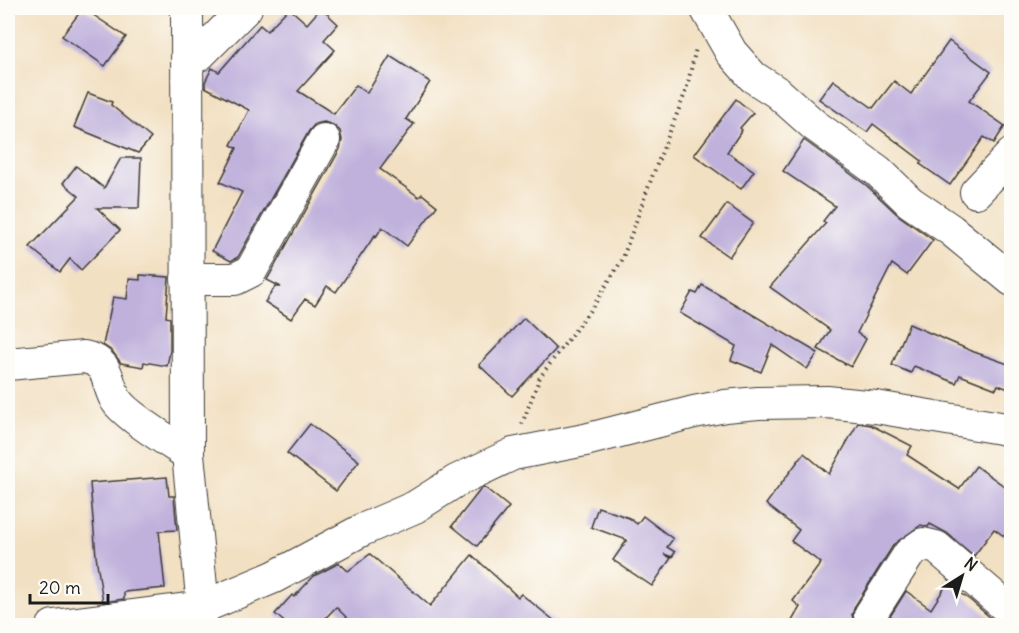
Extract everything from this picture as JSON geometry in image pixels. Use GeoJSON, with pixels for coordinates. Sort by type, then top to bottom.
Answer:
{"type":"FeatureCollection","features":[{"type":"Feature","properties":{"kind":"street"},"geometry":{"type":"LineString","coordinates":[[187,8],[188,454],[201,616]]}},
{"type":"Feature","properties":{"kind":"street"},"geometry":{"type":"LineString","coordinates":[[188,60],[199,55],[246,8]]}},
{"type":"Feature","properties":{"kind":"street"},"geometry":{"type":"LineString","coordinates":[[706,8],[732,52],[753,77],[778,93],[814,125],[878,171],[910,202],[951,230],[1011,280]]}},
{"type":"Feature","properties":{"kind":"street"},"geometry":{"type":"LineString","coordinates":[[187,279],[235,279],[251,271],[324,140]]}},
{"type":"Feature","properties":{"kind":"street"},"geometry":{"type":"LineString","coordinates":[[976,192],[1011,154]]}},
{"type":"Feature","properties":{"kind":"street"},"geometry":{"type":"LineString","coordinates":[[8,364],[84,357],[96,361],[105,369],[117,401],[138,420],[188,454]]}},
{"type":"Feature","properties":{"kind":"street"},"geometry":{"type":"LineString","coordinates":[[53,626],[201,616],[362,530],[415,507],[456,481],[513,454],[585,440],[694,412],[758,403],[857,405],[1011,430]]}},
{"type":"Feature","properties":{"kind":"street"},"geometry":{"type":"LineString","coordinates":[[870,615],[909,554],[923,544],[936,547],[1011,612]]}},
{"type":"Feature","properties":{"kind":"path"},"geometry":{"type":"LineString","coordinates":[[513,454],[526,410],[540,377],[594,305],[622,260],[687,91],[698,38]]}},
{"type":"Feature","properties":{"kind":"building"},"geometry":{"type":"Polygon","coordinates":[[[83,8],[126,37],[105,66],[62,36],[83,8]]]}},
{"type":"Feature","properties":{"kind":"building"},"geometry":{"type":"Polygon","coordinates":[[[289,8],[307,24],[321,8],[338,24],[324,40],[335,50],[298,91],[334,114],[356,85],[367,93],[390,56],[430,82],[406,119],[414,124],[380,169],[419,197],[422,194],[437,206],[407,246],[382,227],[336,292],[327,286],[315,305],[305,299],[291,319],[265,302],[275,287],[281,287],[267,280],[340,149],[342,140],[340,131],[324,122],[315,124],[309,131],[238,257],[231,261],[212,251],[242,192],[220,182],[237,148],[231,145],[249,110],[205,87],[212,68],[219,72],[260,25],[267,31],[289,8]]]}},
{"type":"Feature","properties":{"kind":"building"},"geometry":{"type":"Polygon","coordinates":[[[949,41],[991,72],[969,101],[1005,126],[994,143],[984,137],[950,185],[920,164],[922,161],[873,124],[867,132],[819,99],[833,80],[873,108],[894,81],[911,94],[949,41]]]}},
{"type":"Feature","properties":{"kind":"building"},"geometry":{"type":"Polygon","coordinates":[[[88,93],[112,102],[111,105],[151,138],[138,153],[74,127],[88,93]]]}},
{"type":"Feature","properties":{"kind":"building"},"geometry":{"type":"Polygon","coordinates":[[[736,99],[753,113],[740,128],[742,130],[727,152],[754,171],[741,189],[694,155],[736,99]]]}},
{"type":"Feature","properties":{"kind":"building"},"geometry":{"type":"Polygon","coordinates":[[[804,140],[866,185],[898,215],[933,240],[907,275],[892,264],[857,333],[866,339],[851,367],[818,349],[830,330],[770,287],[826,223],[823,221],[835,206],[783,171],[804,140]]]}},
{"type":"Feature","properties":{"kind":"building"},"geometry":{"type":"Polygon","coordinates":[[[121,158],[141,158],[139,208],[97,208],[120,230],[81,270],[70,259],[60,272],[30,247],[79,196],[63,183],[76,166],[104,188],[121,158]]]}},
{"type":"Feature","properties":{"kind":"building"},"geometry":{"type":"Polygon","coordinates":[[[727,204],[753,223],[729,257],[702,238],[727,204]]]}},
{"type":"Feature","properties":{"kind":"building"},"geometry":{"type":"Polygon","coordinates":[[[140,275],[169,277],[166,317],[170,318],[170,351],[167,366],[144,362],[143,367],[121,363],[112,351],[103,345],[113,297],[127,299],[129,279],[140,280],[140,275]]]}},
{"type":"Feature","properties":{"kind":"building"},"geometry":{"type":"Polygon","coordinates":[[[702,285],[818,353],[807,369],[772,345],[761,372],[731,360],[736,346],[680,313],[692,292],[697,294],[702,285]]]}},
{"type":"Feature","properties":{"kind":"building"},"geometry":{"type":"Polygon","coordinates":[[[524,318],[556,349],[512,396],[479,365],[524,318]]]}},
{"type":"Feature","properties":{"kind":"building"},"geometry":{"type":"Polygon","coordinates":[[[909,324],[1011,365],[1011,390],[998,385],[996,389],[960,375],[956,383],[914,366],[911,373],[892,365],[909,324]]]}},
{"type":"Feature","properties":{"kind":"building"},"geometry":{"type":"Polygon","coordinates":[[[858,423],[871,425],[912,446],[907,455],[959,489],[976,466],[1011,491],[1011,541],[994,529],[974,556],[947,533],[930,524],[928,527],[921,525],[894,544],[855,606],[852,615],[856,626],[789,626],[800,607],[793,601],[821,563],[791,541],[799,530],[766,504],[804,453],[829,474],[858,423]]]}},
{"type":"Feature","properties":{"kind":"building"},"geometry":{"type":"Polygon","coordinates":[[[310,424],[359,461],[336,491],[287,453],[310,424]]]}},
{"type":"Feature","properties":{"kind":"building"},"geometry":{"type":"Polygon","coordinates":[[[167,477],[169,496],[174,496],[177,530],[159,531],[165,588],[124,592],[124,599],[103,602],[96,556],[90,483],[167,477]]]}},
{"type":"Feature","properties":{"kind":"building"},"geometry":{"type":"Polygon","coordinates":[[[484,487],[509,507],[477,546],[452,526],[484,487]]]}},
{"type":"Feature","properties":{"kind":"building"},"geometry":{"type":"Polygon","coordinates":[[[598,507],[629,518],[637,524],[643,516],[673,539],[667,547],[675,552],[672,557],[664,554],[671,558],[652,586],[613,560],[627,540],[591,527],[598,507]]]}},
{"type":"Feature","properties":{"kind":"building"},"geometry":{"type":"Polygon","coordinates":[[[370,554],[430,606],[472,555],[518,597],[521,594],[561,626],[355,626],[336,607],[318,626],[289,626],[275,614],[314,576],[339,563],[348,571],[370,554]]]}},
{"type":"Feature","properties":{"kind":"building"},"geometry":{"type":"Polygon","coordinates":[[[947,584],[1000,626],[884,626],[906,591],[931,609],[947,584]]]}}]}
